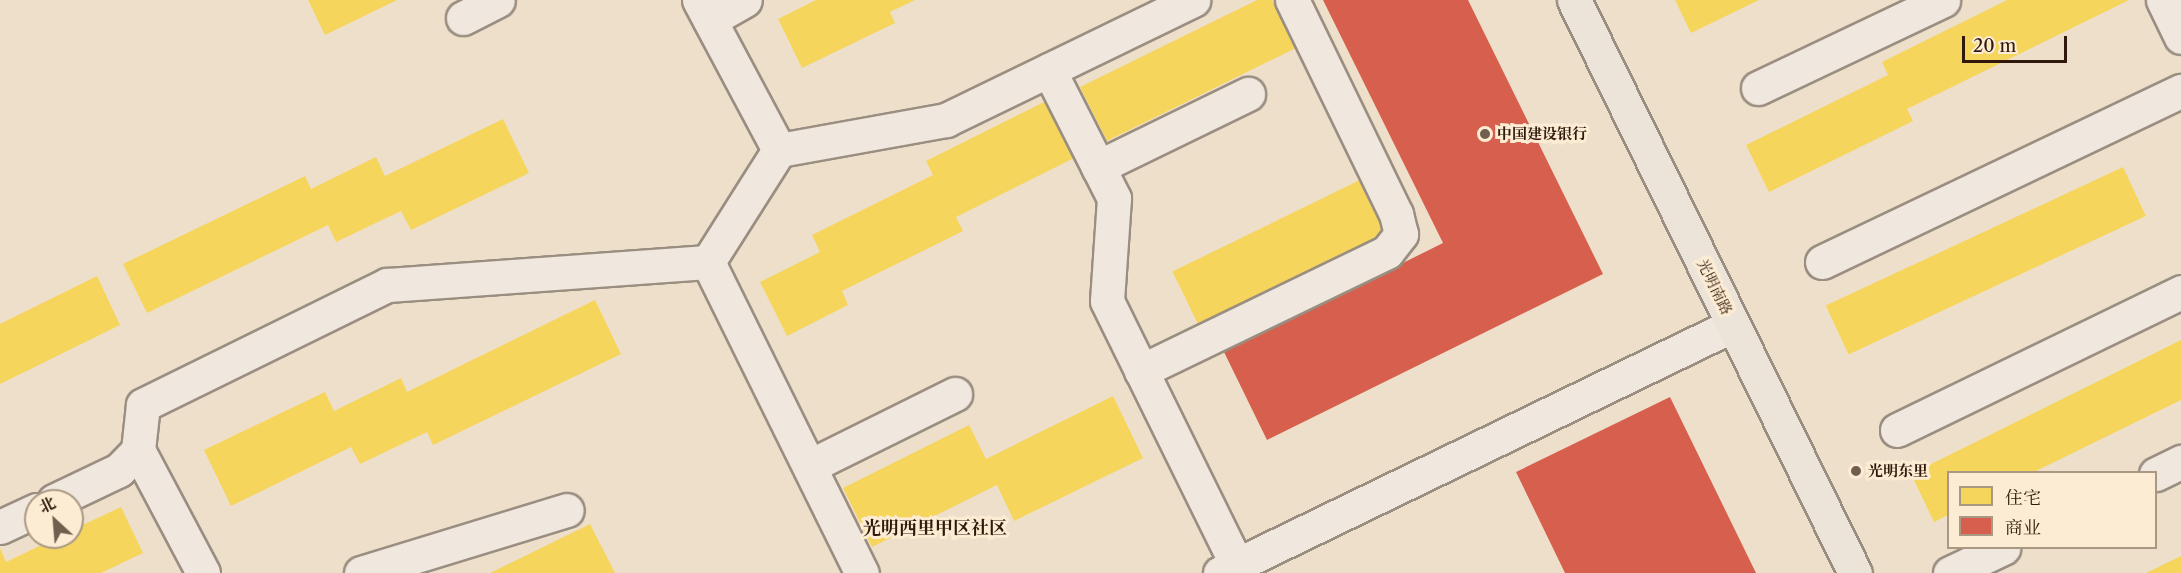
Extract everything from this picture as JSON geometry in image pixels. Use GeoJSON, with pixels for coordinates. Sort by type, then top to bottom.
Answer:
{"type":"FeatureCollection","features":[{"type":"Feature","properties":{"kind":"main road","name":"光明南路"},"geometry":{"type":"LineString","coordinates":[[1574,0],[1855,573]]}},
{"type":"Feature","properties":{"kind":"street"},"geometry":{"type":"LineString","coordinates":[[464,18],[498,0]]}},
{"type":"Feature","properties":{"kind":"street"},"geometry":{"type":"LineString","coordinates":[[745,0],[705,10],[779,150]]}},
{"type":"Feature","properties":{"kind":"street"},"geometry":{"type":"LineString","coordinates":[[708,262],[779,150],[946,120],[1192,0]]}},
{"type":"Feature","properties":{"kind":"street"},"geometry":{"type":"LineString","coordinates":[[1141,371],[1387,252],[1401,234],[1396,214],[1292,0]]}},
{"type":"Feature","properties":{"kind":"street"},"geometry":{"type":"LineString","coordinates":[[1758,88],[1943,0]]}},
{"type":"Feature","properties":{"kind":"street"},"geometry":{"type":"LineString","coordinates":[[2163,0],[2181,37]]}},
{"type":"Feature","properties":{"kind":"street"},"geometry":{"type":"LineString","coordinates":[[1049,70],[1114,198],[1107,301],[1231,570],[1733,325]]}},
{"type":"Feature","properties":{"kind":"street"},"geometry":{"type":"LineString","coordinates":[[1822,262],[2181,91]]}},
{"type":"Feature","properties":{"kind":"street"},"geometry":{"type":"LineString","coordinates":[[1098,167],[1248,94]]}},
{"type":"Feature","properties":{"kind":"street"},"geometry":{"type":"LineString","coordinates":[[203,573],[138,450],[143,405],[387,285],[708,262]]}},
{"type":"Feature","properties":{"kind":"street"},"geometry":{"type":"LineString","coordinates":[[708,262],[862,573]]}},
{"type":"Feature","properties":{"kind":"street"},"geometry":{"type":"LineString","coordinates":[[1897,430],[2181,292]]}},
{"type":"Feature","properties":{"kind":"street"},"geometry":{"type":"LineString","coordinates":[[810,466],[955,394]]}},
{"type":"Feature","properties":{"kind":"street"},"geometry":{"type":"LineString","coordinates":[[79,489],[119,470],[138,450]]}},
{"type":"Feature","properties":{"kind":"street"},"geometry":{"type":"LineString","coordinates":[[2157,474],[2181,462]]}},
{"type":"Feature","properties":{"kind":"street"},"geometry":{"type":"LineString","coordinates":[[361,573],[567,510]]}},
{"type":"Feature","properties":{"kind":"street"},"geometry":{"type":"LineString","coordinates":[[0,527],[24,516]]}},
{"type":"Feature","properties":{"kind":"street"},"geometry":{"type":"LineString","coordinates":[[1950,573],[2001,549]]}},
{"type":"Feature","properties":{"kind":"building: 住宅"},"geometry":{"type":"Polygon","coordinates":[[[308,0],[397,0],[325,35],[308,0]]]}},
{"type":"Feature","properties":{"kind":"building: 住宅"},"geometry":{"type":"Polygon","coordinates":[[[816,0],[915,0],[890,12],[895,23],[802,68],[778,19],[816,0]]]}},
{"type":"Feature","properties":{"kind":"building: 住宅"},"geometry":{"type":"Polygon","coordinates":[[[1257,0],[1272,0],[1296,48],[1107,141],[1080,87],[1257,0]]]}},
{"type":"Feature","properties":{"kind":"building: 住宅"},"geometry":{"type":"Polygon","coordinates":[[[1675,0],[1759,0],[1691,33],[1675,0]]]}},
{"type":"Feature","properties":{"kind":"building: 住宅"},"geometry":{"type":"Polygon","coordinates":[[[2007,0],[2129,0],[1907,109],[1913,121],[1769,192],[1746,145],[1888,75],[1882,62],[2007,0]]]}},
{"type":"Feature","properties":{"kind":"building: 住宅"},"geometry":{"type":"Polygon","coordinates":[[[1046,101],[1074,158],[956,217],[963,231],[842,291],[848,305],[787,336],[760,282],[820,252],[812,235],[933,175],[926,161],[1046,101]]]}},
{"type":"Feature","properties":{"kind":"building: 住宅"},"geometry":{"type":"Polygon","coordinates":[[[503,119],[529,173],[411,230],[401,211],[336,242],[328,225],[147,313],[123,264],[305,176],[311,189],[376,157],[385,176],[503,119]]]}},
{"type":"Feature","properties":{"kind":"building: 住宅"},"geometry":{"type":"Polygon","coordinates":[[[2123,167],[2146,216],[1849,355],[1826,306],[2123,167]]]}},
{"type":"Feature","properties":{"kind":"building: 住宅"},"geometry":{"type":"Polygon","coordinates":[[[1362,179],[1389,234],[1199,326],[1172,271],[1362,179]]]}},
{"type":"Feature","properties":{"kind":"building: 住宅"},"geometry":{"type":"Polygon","coordinates":[[[97,276],[120,325],[0,384],[0,324],[97,276]]]}},
{"type":"Feature","properties":{"kind":"building: 住宅"},"geometry":{"type":"Polygon","coordinates":[[[595,300],[621,354],[433,445],[427,432],[360,464],[351,447],[231,506],[204,450],[325,392],[334,411],[401,378],[407,392],[595,300]]]}},
{"type":"Feature","properties":{"kind":"building: 住宅"},"geometry":{"type":"Polygon","coordinates":[[[2181,340],[2181,400],[2036,471],[1947,471],[1947,516],[1934,522],[1911,474],[2181,340]]]}},
{"type":"Feature","properties":{"kind":"building: 住宅"},"geometry":{"type":"Polygon","coordinates":[[[1113,396],[1143,458],[1014,521],[997,485],[872,547],[843,488],[969,425],[986,459],[1113,396]]]}},
{"type":"Feature","properties":{"kind":"building: 住宅"},"geometry":{"type":"Polygon","coordinates":[[[121,507],[143,553],[101,573],[0,573],[0,548],[6,562],[33,549],[84,549],[84,524],[121,507]]]}},
{"type":"Feature","properties":{"kind":"building: 住宅"},"geometry":{"type":"Polygon","coordinates":[[[590,524],[615,573],[490,573],[590,524]]]}},
{"type":"Feature","properties":{"kind":"building: 住宅"},"geometry":{"type":"Polygon","coordinates":[[[2181,556],[2181,573],[2146,573],[2181,556]]]}},
{"type":"Feature","properties":{"kind":"building: 商业"},"geometry":{"type":"Polygon","coordinates":[[[1323,0],[1468,0],[1603,274],[1267,440],[1224,352],[1443,243],[1323,0]]]}},
{"type":"Feature","properties":{"kind":"building: 商业"},"geometry":{"type":"Polygon","coordinates":[[[1670,397],[1756,573],[1565,573],[1516,472],[1670,397]]]}},
{"type":"Feature","properties":{"kind":"place","name":"中国建设银行"},"geometry":{"type":"Point","coordinates":[1485,134]}},
{"type":"Feature","properties":{"kind":"place","name":"光明东里"},"geometry":{"type":"Point","coordinates":[1856,471]}},
{"type":"Feature","properties":{"kind":"district","name":"光明西里甲区社区"},"geometry":{"type":"Point","coordinates":[935,528]}}]}
